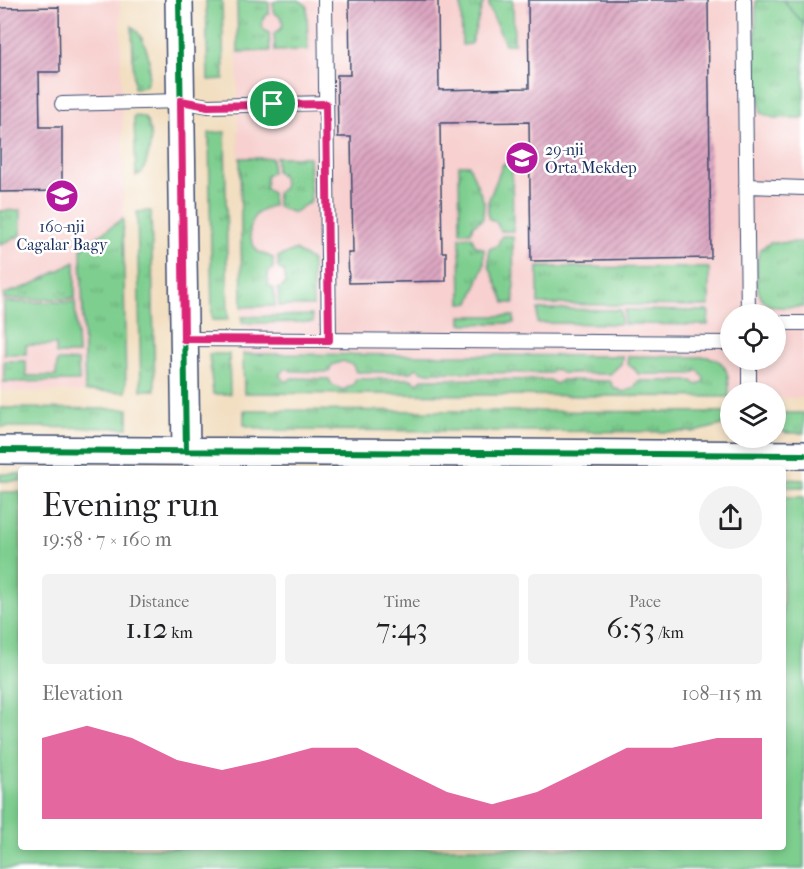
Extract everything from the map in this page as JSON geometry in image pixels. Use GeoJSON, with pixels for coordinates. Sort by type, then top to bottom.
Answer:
{"type":"FeatureCollection","features":[{"type":"Feature","properties":{"kind":"street"},"geometry":{"type":"LineString","coordinates":[[179,0],[186,451]]}},
{"type":"Feature","properties":{"kind":"street"},"geometry":{"type":"LineString","coordinates":[[0,450],[186,451],[720,446]]}},
{"type":"Feature","properties":{"kind":"street"},"geometry":{"type":"LineString","coordinates":[[761,448],[804,455]]}},
{"type":"Feature","properties":{"kind":"lane"},"geometry":{"type":"LineString","coordinates":[[325,0],[329,340]]}},
{"type":"Feature","properties":{"kind":"lane"},"geometry":{"type":"LineString","coordinates":[[744,0],[748,304]]}},
{"type":"Feature","properties":{"kind":"lane"},"geometry":{"type":"LineString","coordinates":[[62,104],[181,101],[208,106],[326,104]]}},
{"type":"Feature","properties":{"kind":"lane"},"geometry":{"type":"LineString","coordinates":[[746,186],[804,188]]}},
{"type":"Feature","properties":{"kind":"lane"},"geometry":{"type":"LineString","coordinates":[[786,323],[804,323]]}},
{"type":"Feature","properties":{"kind":"lane"},"geometry":{"type":"LineString","coordinates":[[184,339],[720,343]]}},
{"type":"Feature","properties":{"kind":"shaded area","name":"160-nji Cagalar Bagy"},"geometry":{"type":"Polygon","coordinates":[[[0,0],[120,0],[127,392],[0,391],[0,0]]]}},
{"type":"Feature","properties":{"kind":"shaded area","name":"29-nji Orta Mekdep"},"geometry":{"type":"Polygon","coordinates":[[[236,0],[804,0],[804,398],[786,398],[786,382],[720,382],[720,398],[243,394],[236,0]]]}},
{"type":"Feature","properties":{"kind":"green space"},"geometry":{"type":"Polygon","coordinates":[[[206,0],[222,0],[224,79],[208,80],[206,0]]]}},
{"type":"Feature","properties":{"kind":"green space"},"geometry":{"type":"Polygon","coordinates":[[[237,0],[269,2],[269,13],[264,18],[262,26],[269,33],[270,51],[238,52],[237,0]]]}},
{"type":"Feature","properties":{"kind":"green space"},"geometry":{"type":"Polygon","coordinates":[[[299,0],[307,6],[308,50],[275,51],[274,33],[281,29],[283,23],[280,16],[274,13],[273,2],[299,0]]]}},
{"type":"Feature","properties":{"kind":"green space"},"geometry":{"type":"Polygon","coordinates":[[[461,0],[484,0],[471,44],[462,45],[461,0]]]}},
{"type":"Feature","properties":{"kind":"green space"},"geometry":{"type":"Polygon","coordinates":[[[489,0],[513,0],[514,44],[505,44],[489,7],[489,0]]]}},
{"type":"Feature","properties":{"kind":"green space"},"geometry":{"type":"Polygon","coordinates":[[[756,0],[783,0],[804,24],[804,118],[774,118],[761,113],[755,65],[756,0]]]}},
{"type":"Feature","properties":{"kind":"green space"},"geometry":{"type":"Polygon","coordinates":[[[783,0],[804,0],[804,24],[783,0]]]}},
{"type":"Feature","properties":{"kind":"green space"},"geometry":{"type":"Polygon","coordinates":[[[132,26],[142,38],[148,54],[149,71],[145,87],[134,88],[132,26]]]}},
{"type":"Feature","properties":{"kind":"green space"},"geometry":{"type":"Polygon","coordinates":[[[134,116],[144,117],[150,130],[149,152],[145,167],[142,173],[136,176],[134,116]]]}},
{"type":"Feature","properties":{"kind":"green space"},"geometry":{"type":"Polygon","coordinates":[[[225,132],[228,320],[212,320],[209,133],[225,132]]]}},
{"type":"Feature","properties":{"kind":"green space"},"geometry":{"type":"Polygon","coordinates":[[[276,157],[309,157],[311,201],[293,213],[277,206],[277,193],[284,188],[283,176],[276,172],[276,157]]]}},
{"type":"Feature","properties":{"kind":"green space"},"geometry":{"type":"Polygon","coordinates":[[[240,158],[272,158],[272,172],[266,176],[266,189],[272,193],[273,206],[259,212],[254,217],[250,230],[257,251],[273,258],[273,268],[268,272],[268,285],[274,289],[275,306],[242,307],[240,158]]]}},
{"type":"Feature","properties":{"kind":"green space"},"geometry":{"type":"Polygon","coordinates":[[[503,164],[512,164],[513,231],[501,231],[496,222],[488,218],[488,202],[503,164]]]}},
{"type":"Feature","properties":{"kind":"green space"},"geometry":{"type":"Polygon","coordinates":[[[459,165],[469,165],[484,202],[483,219],[473,225],[471,232],[460,232],[459,165]]]}},
{"type":"Feature","properties":{"kind":"green space"},"geometry":{"type":"Polygon","coordinates":[[[21,210],[21,235],[0,245],[0,211],[21,210]]]}},
{"type":"Feature","properties":{"kind":"green space"},"geometry":{"type":"Polygon","coordinates":[[[151,211],[155,390],[141,390],[137,212],[151,211]]]}},
{"type":"Feature","properties":{"kind":"green space"},"geometry":{"type":"Polygon","coordinates":[[[123,219],[126,392],[85,391],[81,248],[123,219]]]}},
{"type":"Feature","properties":{"kind":"green space"},"geometry":{"type":"Polygon","coordinates":[[[471,236],[476,246],[484,249],[484,265],[470,303],[461,303],[460,237],[471,236]]]}},
{"type":"Feature","properties":{"kind":"green space"},"geometry":{"type":"Polygon","coordinates":[[[502,236],[513,236],[514,303],[505,303],[489,266],[489,249],[497,246],[502,236]]]}},
{"type":"Feature","properties":{"kind":"green space"},"geometry":{"type":"Polygon","coordinates":[[[804,242],[804,307],[768,304],[761,297],[757,278],[758,256],[760,249],[770,243],[804,242]]]}},
{"type":"Feature","properties":{"kind":"green space"},"geometry":{"type":"Polygon","coordinates":[[[295,250],[312,261],[313,306],[279,306],[278,289],[285,285],[285,272],[278,268],[278,257],[295,250]]]}},
{"type":"Feature","properties":{"kind":"green space"},"geometry":{"type":"Polygon","coordinates":[[[75,262],[75,299],[4,299],[4,294],[29,286],[75,262]]]}},
{"type":"Feature","properties":{"kind":"green space"},"geometry":{"type":"Polygon","coordinates":[[[538,267],[709,268],[709,306],[538,304],[538,267]]]}},
{"type":"Feature","properties":{"kind":"green space"},"geometry":{"type":"Polygon","coordinates":[[[4,302],[75,302],[78,354],[56,354],[56,345],[26,345],[26,354],[4,354],[4,302]]]}},
{"type":"Feature","properties":{"kind":"green space"},"geometry":{"type":"Polygon","coordinates":[[[538,309],[621,310],[621,324],[537,323],[538,309]]]}},
{"type":"Feature","properties":{"kind":"green space"},"geometry":{"type":"Polygon","coordinates":[[[625,310],[709,311],[708,325],[624,324],[625,310]]]}},
{"type":"Feature","properties":{"kind":"green space"},"geometry":{"type":"Polygon","coordinates":[[[312,315],[313,322],[242,323],[242,317],[312,315]]]}},
{"type":"Feature","properties":{"kind":"green space"},"geometry":{"type":"Polygon","coordinates":[[[461,316],[514,316],[514,323],[461,324],[461,316]]]}},
{"type":"Feature","properties":{"kind":"green space"},"geometry":{"type":"Polygon","coordinates":[[[209,354],[229,354],[230,394],[213,394],[209,354]]]}},
{"type":"Feature","properties":{"kind":"green space"},"geometry":{"type":"Polygon","coordinates":[[[243,354],[622,356],[621,364],[610,374],[562,373],[556,369],[550,373],[423,372],[417,368],[411,372],[356,372],[353,365],[343,361],[332,365],[329,372],[292,371],[286,368],[279,375],[286,382],[292,378],[329,379],[332,385],[343,390],[353,385],[356,379],[411,379],[417,383],[422,379],[550,380],[556,384],[562,380],[610,381],[614,388],[624,392],[634,388],[638,381],[692,381],[697,385],[703,383],[704,378],[698,370],[691,374],[638,374],[627,364],[628,356],[709,357],[720,362],[720,370],[726,370],[728,382],[720,382],[720,397],[244,393],[243,354]]]}},
{"type":"Feature","properties":{"kind":"green space"},"geometry":{"type":"Polygon","coordinates":[[[4,361],[26,361],[26,376],[56,376],[57,361],[78,361],[79,381],[4,382],[4,361]]]}},
{"type":"Feature","properties":{"kind":"green space"},"geometry":{"type":"Polygon","coordinates":[[[0,408],[128,409],[128,428],[0,427],[0,408]]]}},
{"type":"Feature","properties":{"kind":"green space"},"geometry":{"type":"Polygon","coordinates":[[[244,410],[720,412],[720,426],[695,432],[265,430],[244,425],[244,410]]]}},
{"type":"Feature","properties":{"kind":"green space"},"geometry":{"type":"Polygon","coordinates":[[[786,413],[804,413],[804,433],[787,433],[786,413]]]}},
{"type":"Feature","properties":{"kind":"green space"},"geometry":{"type":"Polygon","coordinates":[[[0,474],[18,474],[18,481],[0,481],[0,474]]]}},
{"type":"Feature","properties":{"kind":"green space"},"geometry":{"type":"Polygon","coordinates":[[[786,479],[804,480],[804,487],[786,487],[786,479]]]}},
{"type":"Feature","properties":{"kind":"green space"},"geometry":{"type":"Polygon","coordinates":[[[0,492],[18,492],[18,850],[786,850],[786,497],[804,497],[804,869],[0,869],[0,492]]]}},
{"type":"Feature","properties":{"kind":"building"},"geometry":{"type":"Polygon","coordinates":[[[349,0],[438,0],[439,90],[529,88],[528,0],[708,0],[711,258],[531,261],[529,122],[440,123],[442,252],[446,252],[446,281],[349,283],[348,253],[353,253],[351,137],[338,137],[337,75],[350,75],[349,0]]]}},
{"type":"Feature","properties":{"kind":"building"},"geometry":{"type":"Polygon","coordinates":[[[59,7],[60,72],[39,72],[40,127],[62,127],[62,191],[0,192],[0,8],[59,7]]]}},
{"type":"Feature","properties":{"kind":"cycle path"},"geometry":{"type":"LineString","coordinates":[[179,0],[186,451]]}},
{"type":"Feature","properties":{"kind":"cycle path"},"geometry":{"type":"LineString","coordinates":[[0,450],[804,455]]}},
{"type":"Feature","properties":{"kind":"place","name":"29-nji Orta Mekdep"},"geometry":{"type":"Point","coordinates":[522,158]}},
{"type":"Feature","properties":{"kind":"place","name":"160-nji Cagalar Bagy"},"geometry":{"type":"Point","coordinates":[62,196]}},
{"type":"Feature","properties":{"kind":"route"},"geometry":{"type":"LineString","coordinates":[[181,101],[208,106],[273,104],[326,104],[329,340],[184,339],[181,101]]}}]}
